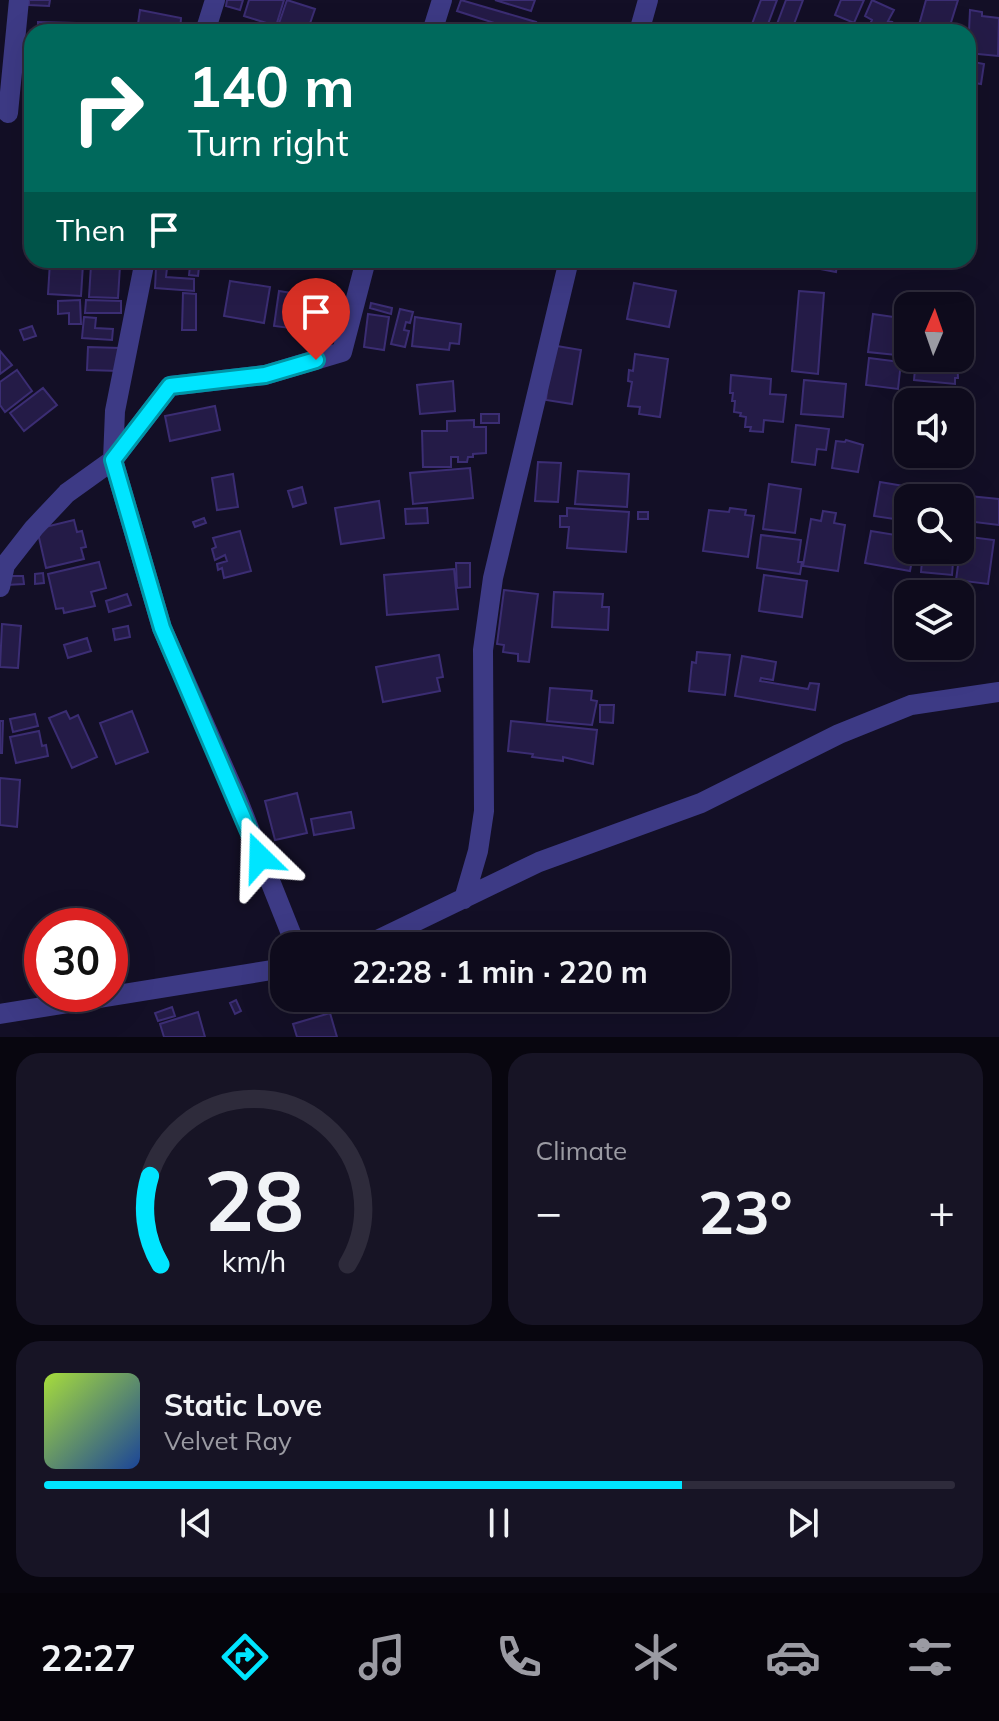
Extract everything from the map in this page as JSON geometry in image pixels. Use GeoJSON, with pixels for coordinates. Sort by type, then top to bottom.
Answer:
{"type":"FeatureCollection","features":[{"type":"Feature","properties":{"kind":"street"},"geometry":{"type":"LineString","coordinates":[[8,113],[19,0]]}},
{"type":"Feature","properties":{"kind":"street"},"geometry":{"type":"LineString","coordinates":[[208,24],[215,0]]}},
{"type":"Feature","properties":{"kind":"street"},"geometry":{"type":"LineString","coordinates":[[434,24],[442,0]]}},
{"type":"Feature","properties":{"kind":"street"},"geometry":{"type":"LineString","coordinates":[[641,24],[648,0]]}},
{"type":"Feature","properties":{"kind":"street"},"geometry":{"type":"LineString","coordinates":[[143,268],[115,411],[113,460],[162,628],[237,798],[290,932]]}},
{"type":"Feature","properties":{"kind":"street"},"geometry":{"type":"LineString","coordinates":[[0,587],[5,565],[34,528],[67,493],[113,460],[170,386],[265,375],[342,352],[364,268]]}},
{"type":"Feature","properties":{"kind":"street"},"geometry":{"type":"LineString","coordinates":[[464,899],[478,851],[484,811],[483,650],[493,578],[567,268]]}},
{"type":"Feature","properties":{"kind":"street"},"geometry":{"type":"LineString","coordinates":[[394,932],[539,862],[701,803],[839,734],[911,705],[999,692]]}},
{"type":"Feature","properties":{"kind":"street"},"geometry":{"type":"LineString","coordinates":[[0,1014],[270,970]]}},
{"type":"Feature","properties":{"kind":"building"},"geometry":{"type":"Polygon","coordinates":[[[29,0],[50,0],[49,6],[29,5],[29,0]]]}},
{"type":"Feature","properties":{"kind":"building"},"geometry":{"type":"Polygon","coordinates":[[[227,0],[243,0],[240,10],[226,6],[227,0]]]}},
{"type":"Feature","properties":{"kind":"building"},"geometry":{"type":"Polygon","coordinates":[[[249,0],[284,0],[277,24],[244,16],[249,0]]]}},
{"type":"Feature","properties":{"kind":"building"},"geometry":{"type":"Polygon","coordinates":[[[287,0],[315,9],[310,24],[279,24],[287,0]]]}},
{"type":"Feature","properties":{"kind":"building"},"geometry":{"type":"Polygon","coordinates":[[[461,0],[536,22],[497,24],[457,11],[461,0]]]}},
{"type":"Feature","properties":{"kind":"building"},"geometry":{"type":"Polygon","coordinates":[[[495,0],[535,0],[531,11],[495,0]]]}},
{"type":"Feature","properties":{"kind":"building"},"geometry":{"type":"Polygon","coordinates":[[[761,0],[777,0],[768,24],[752,24],[761,0]]]}},
{"type":"Feature","properties":{"kind":"building"},"geometry":{"type":"Polygon","coordinates":[[[786,0],[803,0],[794,24],[777,24],[786,0]]]}},
{"type":"Feature","properties":{"kind":"building"},"geometry":{"type":"Polygon","coordinates":[[[841,0],[864,0],[854,23],[835,15],[841,0]]]}},
{"type":"Feature","properties":{"kind":"building"},"geometry":{"type":"Polygon","coordinates":[[[872,0],[894,10],[888,21],[891,24],[870,24],[872,20],[865,16],[872,0]]]}},
{"type":"Feature","properties":{"kind":"building"},"geometry":{"type":"Polygon","coordinates":[[[926,0],[958,0],[950,24],[919,24],[926,0]]]}},
{"type":"Feature","properties":{"kind":"building"},"geometry":{"type":"Polygon","coordinates":[[[140,10],[181,18],[181,24],[138,24],[140,10]]]}},
{"type":"Feature","properties":{"kind":"building"},"geometry":{"type":"Polygon","coordinates":[[[970,10],[982,12],[982,16],[999,18],[998,56],[976,54],[976,24],[969,24],[970,10]]]}},
{"type":"Feature","properties":{"kind":"building"},"geometry":{"type":"Polygon","coordinates":[[[38,22],[115,24],[38,24],[38,22]]]}},
{"type":"Feature","properties":{"kind":"building"},"geometry":{"type":"Polygon","coordinates":[[[976,62],[984,64],[981,84],[976,83],[976,62]]]}},
{"type":"Feature","properties":{"kind":"building"},"geometry":{"type":"Polygon","coordinates":[[[50,268],[83,268],[81,296],[48,294],[50,268]]]}},
{"type":"Feature","properties":{"kind":"building"},"geometry":{"type":"Polygon","coordinates":[[[91,268],[120,268],[118,298],[89,297],[91,268]]]}},
{"type":"Feature","properties":{"kind":"building"},"geometry":{"type":"Polygon","coordinates":[[[156,268],[167,268],[166,277],[194,279],[194,291],[155,288],[156,268]]]}},
{"type":"Feature","properties":{"kind":"building"},"geometry":{"type":"Polygon","coordinates":[[[190,268],[199,268],[198,276],[189,275],[190,268]]]}},
{"type":"Feature","properties":{"kind":"building"},"geometry":{"type":"Polygon","coordinates":[[[820,268],[837,268],[836,272],[820,268]]]}},
{"type":"Feature","properties":{"kind":"building"},"geometry":{"type":"Polygon","coordinates":[[[230,281],[270,287],[264,323],[224,316],[230,281]]]}},
{"type":"Feature","properties":{"kind":"building"},"geometry":{"type":"Polygon","coordinates":[[[634,283],[676,291],[669,327],[627,319],[634,283]]]}},
{"type":"Feature","properties":{"kind":"building"},"geometry":{"type":"Polygon","coordinates":[[[279,291],[318,297],[314,331],[274,326],[279,291]]]}},
{"type":"Feature","properties":{"kind":"building"},"geometry":{"type":"Polygon","coordinates":[[[799,291],[824,293],[818,374],[792,371],[799,291]]]}},
{"type":"Feature","properties":{"kind":"building"},"geometry":{"type":"Polygon","coordinates":[[[183,293],[196,294],[196,330],[182,330],[183,293]]]}},
{"type":"Feature","properties":{"kind":"building"},"geometry":{"type":"Polygon","coordinates":[[[80,300],[81,324],[69,324],[69,313],[58,314],[58,301],[80,300]]]}},
{"type":"Feature","properties":{"kind":"building"},"geometry":{"type":"Polygon","coordinates":[[[86,300],[121,301],[121,313],[85,313],[86,300]]]}},
{"type":"Feature","properties":{"kind":"building"},"geometry":{"type":"Polygon","coordinates":[[[371,303],[392,308],[391,314],[370,308],[371,303]]]}},
{"type":"Feature","properties":{"kind":"building"},"geometry":{"type":"Polygon","coordinates":[[[400,309],[413,312],[404,330],[409,331],[405,347],[391,344],[400,309]]]}},
{"type":"Feature","properties":{"kind":"building"},"geometry":{"type":"Polygon","coordinates":[[[368,314],[389,317],[384,350],[364,347],[368,314]]]}},
{"type":"Feature","properties":{"kind":"building"},"geometry":{"type":"Polygon","coordinates":[[[873,314],[894,317],[894,355],[868,352],[873,314]]]}},
{"type":"Feature","properties":{"kind":"building"},"geometry":{"type":"Polygon","coordinates":[[[84,317],[96,318],[95,328],[113,329],[112,340],[82,338],[84,317]]]}},
{"type":"Feature","properties":{"kind":"building"},"geometry":{"type":"Polygon","coordinates":[[[415,317],[461,324],[459,344],[450,343],[449,350],[412,346],[415,317]]]}},
{"type":"Feature","properties":{"kind":"building"},"geometry":{"type":"Polygon","coordinates":[[[32,326],[36,336],[24,340],[20,330],[32,326]]]}},
{"type":"Feature","properties":{"kind":"building"},"geometry":{"type":"Polygon","coordinates":[[[551,345],[581,350],[572,404],[546,400],[551,345]]]}},
{"type":"Feature","properties":{"kind":"building"},"geometry":{"type":"Polygon","coordinates":[[[88,347],[120,348],[119,371],[87,370],[88,347]]]}},
{"type":"Feature","properties":{"kind":"building"},"geometry":{"type":"Polygon","coordinates":[[[0,351],[12,365],[0,374],[0,351]]]}},
{"type":"Feature","properties":{"kind":"building"},"geometry":{"type":"Polygon","coordinates":[[[635,354],[668,359],[660,417],[639,414],[640,407],[628,406],[632,382],[628,381],[629,370],[633,371],[635,354]]]}},
{"type":"Feature","properties":{"kind":"building"},"geometry":{"type":"Polygon","coordinates":[[[869,358],[894,361],[894,372],[900,372],[898,388],[866,385],[869,358]]]}},
{"type":"Feature","properties":{"kind":"building"},"geometry":{"type":"Polygon","coordinates":[[[17,370],[32,391],[5,412],[0,405],[0,382],[17,370]]]}},
{"type":"Feature","properties":{"kind":"building"},"geometry":{"type":"Polygon","coordinates":[[[915,372],[958,372],[955,384],[914,380],[915,372]]]}},
{"type":"Feature","properties":{"kind":"building"},"geometry":{"type":"Polygon","coordinates":[[[731,375],[771,379],[770,394],[786,395],[783,422],[764,420],[763,432],[750,431],[751,427],[745,427],[746,417],[734,412],[735,401],[732,401],[733,393],[730,393],[731,375]]]}},
{"type":"Feature","properties":{"kind":"building"},"geometry":{"type":"Polygon","coordinates":[[[804,380],[846,384],[843,417],[801,414],[804,380]]]}},
{"type":"Feature","properties":{"kind":"building"},"geometry":{"type":"Polygon","coordinates":[[[453,381],[455,411],[420,414],[417,385],[453,381]]]}},
{"type":"Feature","properties":{"kind":"building"},"geometry":{"type":"Polygon","coordinates":[[[43,388],[57,405],[24,431],[10,413],[43,388]]]}},
{"type":"Feature","properties":{"kind":"building"},"geometry":{"type":"Polygon","coordinates":[[[215,406],[220,430],[170,441],[165,416],[215,406]]]}},
{"type":"Feature","properties":{"kind":"building"},"geometry":{"type":"Polygon","coordinates":[[[481,414],[499,414],[499,423],[481,423],[481,414]]]}},
{"type":"Feature","properties":{"kind":"building"},"geometry":{"type":"Polygon","coordinates":[[[474,420],[474,427],[486,427],[486,453],[473,454],[467,462],[458,462],[458,457],[451,457],[451,467],[423,467],[422,431],[447,431],[447,421],[474,420]]]}},
{"type":"Feature","properties":{"kind":"building"},"geometry":{"type":"Polygon","coordinates":[[[796,425],[829,429],[826,450],[817,449],[815,465],[792,462],[796,425]]]}},
{"type":"Feature","properties":{"kind":"building"},"geometry":{"type":"Polygon","coordinates":[[[846,440],[863,445],[858,472],[832,468],[836,441],[846,440]]]}},
{"type":"Feature","properties":{"kind":"building"},"geometry":{"type":"Polygon","coordinates":[[[538,462],[561,463],[558,502],[535,501],[538,462]]]}},
{"type":"Feature","properties":{"kind":"building"},"geometry":{"type":"Polygon","coordinates":[[[470,468],[473,498],[413,504],[410,473],[470,468]]]}},
{"type":"Feature","properties":{"kind":"building"},"geometry":{"type":"Polygon","coordinates":[[[578,471],[629,474],[627,507],[575,504],[578,471]]]}},
{"type":"Feature","properties":{"kind":"building"},"geometry":{"type":"Polygon","coordinates":[[[233,474],[238,507],[217,510],[212,478],[233,474]]]}},
{"type":"Feature","properties":{"kind":"building"},"geometry":{"type":"Polygon","coordinates":[[[880,482],[894,484],[894,519],[874,516],[880,482]]]}},
{"type":"Feature","properties":{"kind":"building"},"geometry":{"type":"Polygon","coordinates":[[[769,484],[801,489],[795,533],[763,529],[769,484]]]}},
{"type":"Feature","properties":{"kind":"building"},"geometry":{"type":"Polygon","coordinates":[[[302,487],[306,503],[293,507],[288,491],[302,487]]]}},
{"type":"Feature","properties":{"kind":"building"},"geometry":{"type":"Polygon","coordinates":[[[974,496],[999,499],[999,525],[974,522],[974,496]]]}},
{"type":"Feature","properties":{"kind":"building"},"geometry":{"type":"Polygon","coordinates":[[[379,501],[384,538],[341,544],[335,508],[379,501]]]}},
{"type":"Feature","properties":{"kind":"building"},"geometry":{"type":"Polygon","coordinates":[[[427,508],[428,523],[406,524],[405,509],[427,508]]]}},
{"type":"Feature","properties":{"kind":"building"},"geometry":{"type":"Polygon","coordinates":[[[567,508],[629,512],[626,552],[567,548],[569,527],[560,527],[560,516],[567,516],[567,508]]]}},
{"type":"Feature","properties":{"kind":"building"},"geometry":{"type":"Polygon","coordinates":[[[730,508],[746,510],[745,515],[754,516],[748,557],[703,551],[709,510],[729,512],[730,508]]]}},
{"type":"Feature","properties":{"kind":"building"},"geometry":{"type":"Polygon","coordinates":[[[823,511],[836,513],[834,523],[845,525],[838,571],[803,566],[811,519],[821,521],[823,511]]]}},
{"type":"Feature","properties":{"kind":"building"},"geometry":{"type":"Polygon","coordinates":[[[638,512],[648,512],[648,519],[638,519],[638,512]]]}},
{"type":"Feature","properties":{"kind":"building"},"geometry":{"type":"Polygon","coordinates":[[[204,518],[206,523],[195,527],[193,522],[204,518]]]}},
{"type":"Feature","properties":{"kind":"building"},"geometry":{"type":"Polygon","coordinates":[[[74,520],[77,532],[82,531],[86,547],[81,548],[84,559],[46,568],[37,529],[74,520]]]}},
{"type":"Feature","properties":{"kind":"building"},"geometry":{"type":"Polygon","coordinates":[[[240,531],[251,571],[224,578],[222,568],[218,570],[217,564],[227,561],[225,555],[215,560],[213,538],[240,531]]]}},
{"type":"Feature","properties":{"kind":"building"},"geometry":{"type":"Polygon","coordinates":[[[871,531],[894,535],[894,564],[911,564],[910,571],[865,563],[871,531]]]}},
{"type":"Feature","properties":{"kind":"building"},"geometry":{"type":"Polygon","coordinates":[[[761,535],[801,540],[800,574],[757,568],[761,535]]]}},
{"type":"Feature","properties":{"kind":"building"},"geometry":{"type":"Polygon","coordinates":[[[974,538],[994,540],[988,584],[956,580],[958,564],[974,564],[974,538]]]}},
{"type":"Feature","properties":{"kind":"building"},"geometry":{"type":"Polygon","coordinates":[[[99,562],[106,588],[91,592],[95,606],[64,613],[63,608],[56,609],[48,574],[99,562]]]}},
{"type":"Feature","properties":{"kind":"building"},"geometry":{"type":"Polygon","coordinates":[[[456,563],[470,563],[470,587],[457,588],[456,563]]]}},
{"type":"Feature","properties":{"kind":"building"},"geometry":{"type":"Polygon","coordinates":[[[922,564],[953,564],[952,575],[921,572],[922,564]]]}},
{"type":"Feature","properties":{"kind":"building"},"geometry":{"type":"Polygon","coordinates":[[[454,569],[458,609],[387,615],[384,575],[454,569]]]}},
{"type":"Feature","properties":{"kind":"building"},"geometry":{"type":"Polygon","coordinates":[[[43,573],[44,583],[35,584],[35,574],[43,573]]]}},
{"type":"Feature","properties":{"kind":"building"},"geometry":{"type":"Polygon","coordinates":[[[764,575],[807,581],[802,617],[759,611],[764,575]]]}},
{"type":"Feature","properties":{"kind":"building"},"geometry":{"type":"Polygon","coordinates":[[[6,576],[23,576],[24,584],[6,585],[6,576]]]}},
{"type":"Feature","properties":{"kind":"building"},"geometry":{"type":"Polygon","coordinates":[[[504,590],[538,594],[529,662],[518,661],[518,654],[503,652],[504,645],[497,644],[504,590]]]}},
{"type":"Feature","properties":{"kind":"building"},"geometry":{"type":"Polygon","coordinates":[[[554,592],[603,594],[602,607],[609,607],[608,630],[552,627],[554,592]]]}},
{"type":"Feature","properties":{"kind":"building"},"geometry":{"type":"Polygon","coordinates":[[[127,594],[131,605],[109,612],[106,601],[127,594]]]}},
{"type":"Feature","properties":{"kind":"building"},"geometry":{"type":"Polygon","coordinates":[[[2,624],[21,626],[18,668],[0,667],[2,624]]]}},
{"type":"Feature","properties":{"kind":"building"},"geometry":{"type":"Polygon","coordinates":[[[128,626],[130,637],[115,640],[113,629],[128,626]]]}},
{"type":"Feature","properties":{"kind":"building"},"geometry":{"type":"Polygon","coordinates":[[[87,638],[91,651],[68,658],[64,645],[87,638]]]}},
{"type":"Feature","properties":{"kind":"building"},"geometry":{"type":"Polygon","coordinates":[[[697,652],[730,655],[725,695],[689,691],[692,662],[696,663],[697,652]]]}},
{"type":"Feature","properties":{"kind":"building"},"geometry":{"type":"Polygon","coordinates":[[[439,655],[443,677],[437,678],[440,691],[383,702],[376,667],[439,655]]]}},
{"type":"Feature","properties":{"kind":"building"},"geometry":{"type":"Polygon","coordinates":[[[742,656],[776,662],[773,680],[761,678],[760,681],[808,689],[810,683],[819,684],[815,710],[735,696],[742,656]]]}},
{"type":"Feature","properties":{"kind":"building"},"geometry":{"type":"Polygon","coordinates":[[[550,688],[592,691],[591,700],[597,701],[592,725],[547,721],[550,688]]]}},
{"type":"Feature","properties":{"kind":"building"},"geometry":{"type":"Polygon","coordinates":[[[600,705],[614,705],[613,723],[600,722],[600,705]]]}},
{"type":"Feature","properties":{"kind":"building"},"geometry":{"type":"Polygon","coordinates":[[[66,711],[70,719],[78,715],[97,757],[72,768],[49,718],[66,711]]]}},
{"type":"Feature","properties":{"kind":"building"},"geometry":{"type":"Polygon","coordinates":[[[132,711],[148,752],[116,764],[100,723],[132,711]]]}},
{"type":"Feature","properties":{"kind":"building"},"geometry":{"type":"Polygon","coordinates":[[[35,714],[38,726],[13,732],[10,719],[35,714]]]}},
{"type":"Feature","properties":{"kind":"building"},"geometry":{"type":"Polygon","coordinates":[[[0,721],[3,721],[2,753],[0,753],[0,721]]]}},
{"type":"Feature","properties":{"kind":"building"},"geometry":{"type":"Polygon","coordinates":[[[511,721],[597,730],[593,764],[508,751],[511,721]]]}},
{"type":"Feature","properties":{"kind":"building"},"geometry":{"type":"Polygon","coordinates":[[[39,731],[48,756],[16,763],[10,737],[39,731]]]}},
{"type":"Feature","properties":{"kind":"building"},"geometry":{"type":"Polygon","coordinates":[[[0,778],[20,780],[17,827],[0,825],[0,778]]]}},
{"type":"Feature","properties":{"kind":"building"},"geometry":{"type":"Polygon","coordinates":[[[297,793],[307,833],[275,840],[265,801],[297,793]]]}},
{"type":"Feature","properties":{"kind":"building"},"geometry":{"type":"Polygon","coordinates":[[[351,812],[354,828],[314,835],[311,819],[351,812]]]}},
{"type":"Feature","properties":{"kind":"building"},"geometry":{"type":"Polygon","coordinates":[[[236,1000],[241,1011],[235,1014],[230,1003],[236,1000]]]}},
{"type":"Feature","properties":{"kind":"building"},"geometry":{"type":"Polygon","coordinates":[[[172,1007],[175,1016],[158,1021],[155,1013],[172,1007]]]}},
{"type":"Feature","properties":{"kind":"building"},"geometry":{"type":"Polygon","coordinates":[[[198,1012],[205,1037],[164,1037],[160,1024],[198,1012]]]}},
{"type":"Feature","properties":{"kind":"building"},"geometry":{"type":"Polygon","coordinates":[[[330,1013],[337,1037],[297,1037],[293,1024],[330,1013]]]}},
{"type":"Feature","properties":{"kind":"route"},"geometry":{"type":"LineString","coordinates":[[260,857],[162,628],[113,460],[170,386],[265,375],[316,360]]}}]}
